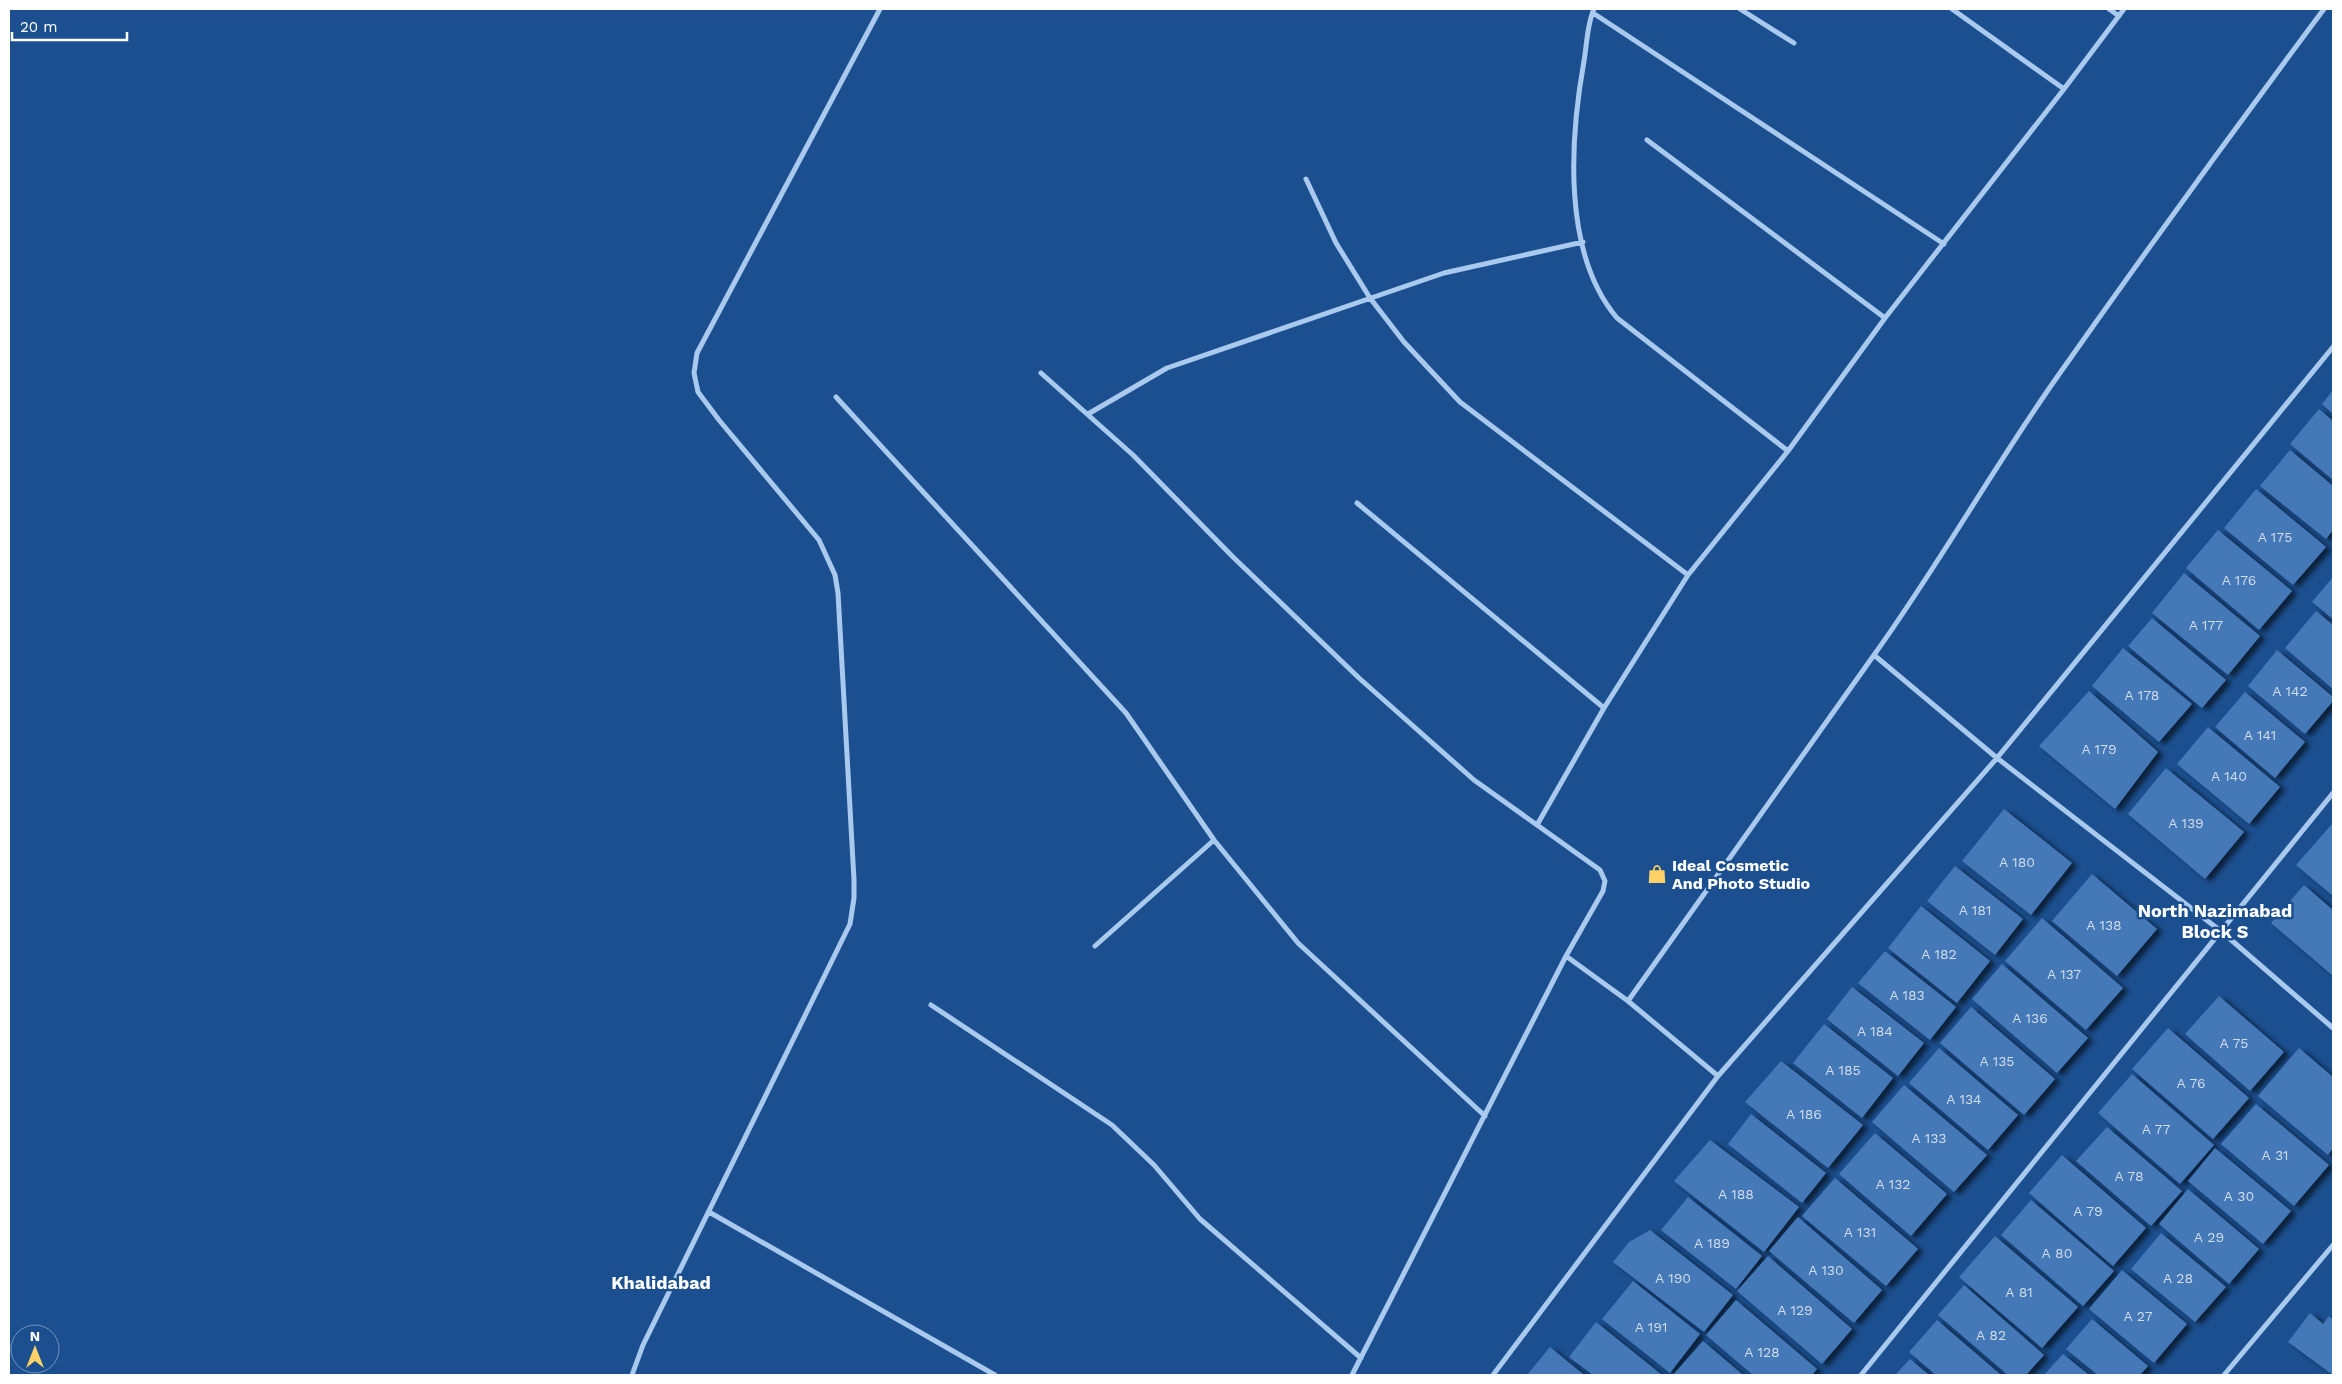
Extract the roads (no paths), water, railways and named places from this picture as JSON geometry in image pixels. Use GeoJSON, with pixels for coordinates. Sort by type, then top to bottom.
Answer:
{"type":"FeatureCollection","features":[{"type":"Feature","properties":{"kind":"street"},"geometry":{"type":"LineString","coordinates":[[632,1375],[643,1345],[850,924],[854,898],[854,880],[835,575],[819,540],[718,420],[698,392],[694,373],[696,354],[880,9]]}},
{"type":"Feature","properties":{"kind":"street"},"geometry":{"type":"LineString","coordinates":[[1740,9],[1794,43]]}},
{"type":"Feature","properties":{"kind":"street"},"geometry":{"type":"LineString","coordinates":[[1952,9],[2064,89]]}},
{"type":"Feature","properties":{"kind":"street"},"geometry":{"type":"LineString","coordinates":[[2109,9],[2119,16]]}},
{"type":"Feature","properties":{"kind":"street"},"geometry":{"type":"LineString","coordinates":[[1537,825],[1604,708],[1688,575],[1788,451],[1885,318],[2124,9]]}},
{"type":"Feature","properties":{"kind":"street"},"geometry":{"type":"LineString","coordinates":[[1628,1001],[1911,603],[2054,381],[2324,9]]}},
{"type":"Feature","properties":{"kind":"street"},"geometry":{"type":"LineString","coordinates":[[1788,451],[1617,318],[1603,301],[1583,242],[1573,187],[1574,132],[1579,90],[1594,11],[1944,244]]}},
{"type":"Feature","properties":{"kind":"street"},"geometry":{"type":"LineString","coordinates":[[1647,140],[1885,318]]}},
{"type":"Feature","properties":{"kind":"street"},"geometry":{"type":"LineString","coordinates":[[1306,179],[1336,243],[1370,298],[1404,342],[1460,402],[1688,575]]}},
{"type":"Feature","properties":{"kind":"street"},"geometry":{"type":"LineString","coordinates":[[1088,414],[1167,368],[1444,273],[1583,242]]}},
{"type":"Feature","properties":{"kind":"street"},"geometry":{"type":"LineString","coordinates":[[1493,1375],[1718,1076],[1997,758],[2333,347]]}},
{"type":"Feature","properties":{"kind":"street"},"geometry":{"type":"LineString","coordinates":[[1041,372],[1133,454],[1233,557],[1359,678],[1474,780],[1600,870],[1605,880],[1603,891],[1566,956],[1352,1375]]}},
{"type":"Feature","properties":{"kind":"street"},"geometry":{"type":"LineString","coordinates":[[836,397],[1126,713],[1214,840],[1298,943],[1485,1116]]}},
{"type":"Feature","properties":{"kind":"street"},"geometry":{"type":"LineString","coordinates":[[1357,504],[1604,708]]}},
{"type":"Feature","properties":{"kind":"street"},"geometry":{"type":"LineString","coordinates":[[1874,655],[1997,758],[2222,932],[2333,1028]]}},
{"type":"Feature","properties":{"kind":"street"},"geometry":{"type":"LineString","coordinates":[[1861,1375],[2333,793]]}},
{"type":"Feature","properties":{"kind":"street"},"geometry":{"type":"LineString","coordinates":[[1095,946],[1214,840]]}},
{"type":"Feature","properties":{"kind":"street"},"geometry":{"type":"LineString","coordinates":[[1566,956],[1628,1001],[1718,1076]]}},
{"type":"Feature","properties":{"kind":"street"},"geometry":{"type":"LineString","coordinates":[[931,1005],[1112,1125],[1154,1165],[1200,1219],[1361,1358]]}},
{"type":"Feature","properties":{"kind":"street"},"geometry":{"type":"LineString","coordinates":[[709,1212],[995,1375]]}},
{"type":"Feature","properties":{"kind":"street"},"geometry":{"type":"LineString","coordinates":[[2224,1375],[2333,1246]]}},
{"type":"Feature","properties":{"kind":"place","name":"Ideal Cosmetic And Photo Studio"},"geometry":{"type":"Point","coordinates":[1657,874]}},
{"type":"Feature","properties":{"kind":"district","name":"North Nazimabad Block S"},"geometry":{"type":"Point","coordinates":[2215,920]}},
{"type":"Feature","properties":{"kind":"district","name":"Khalidabad"},"geometry":{"type":"Point","coordinates":[661,1282]}}]}
